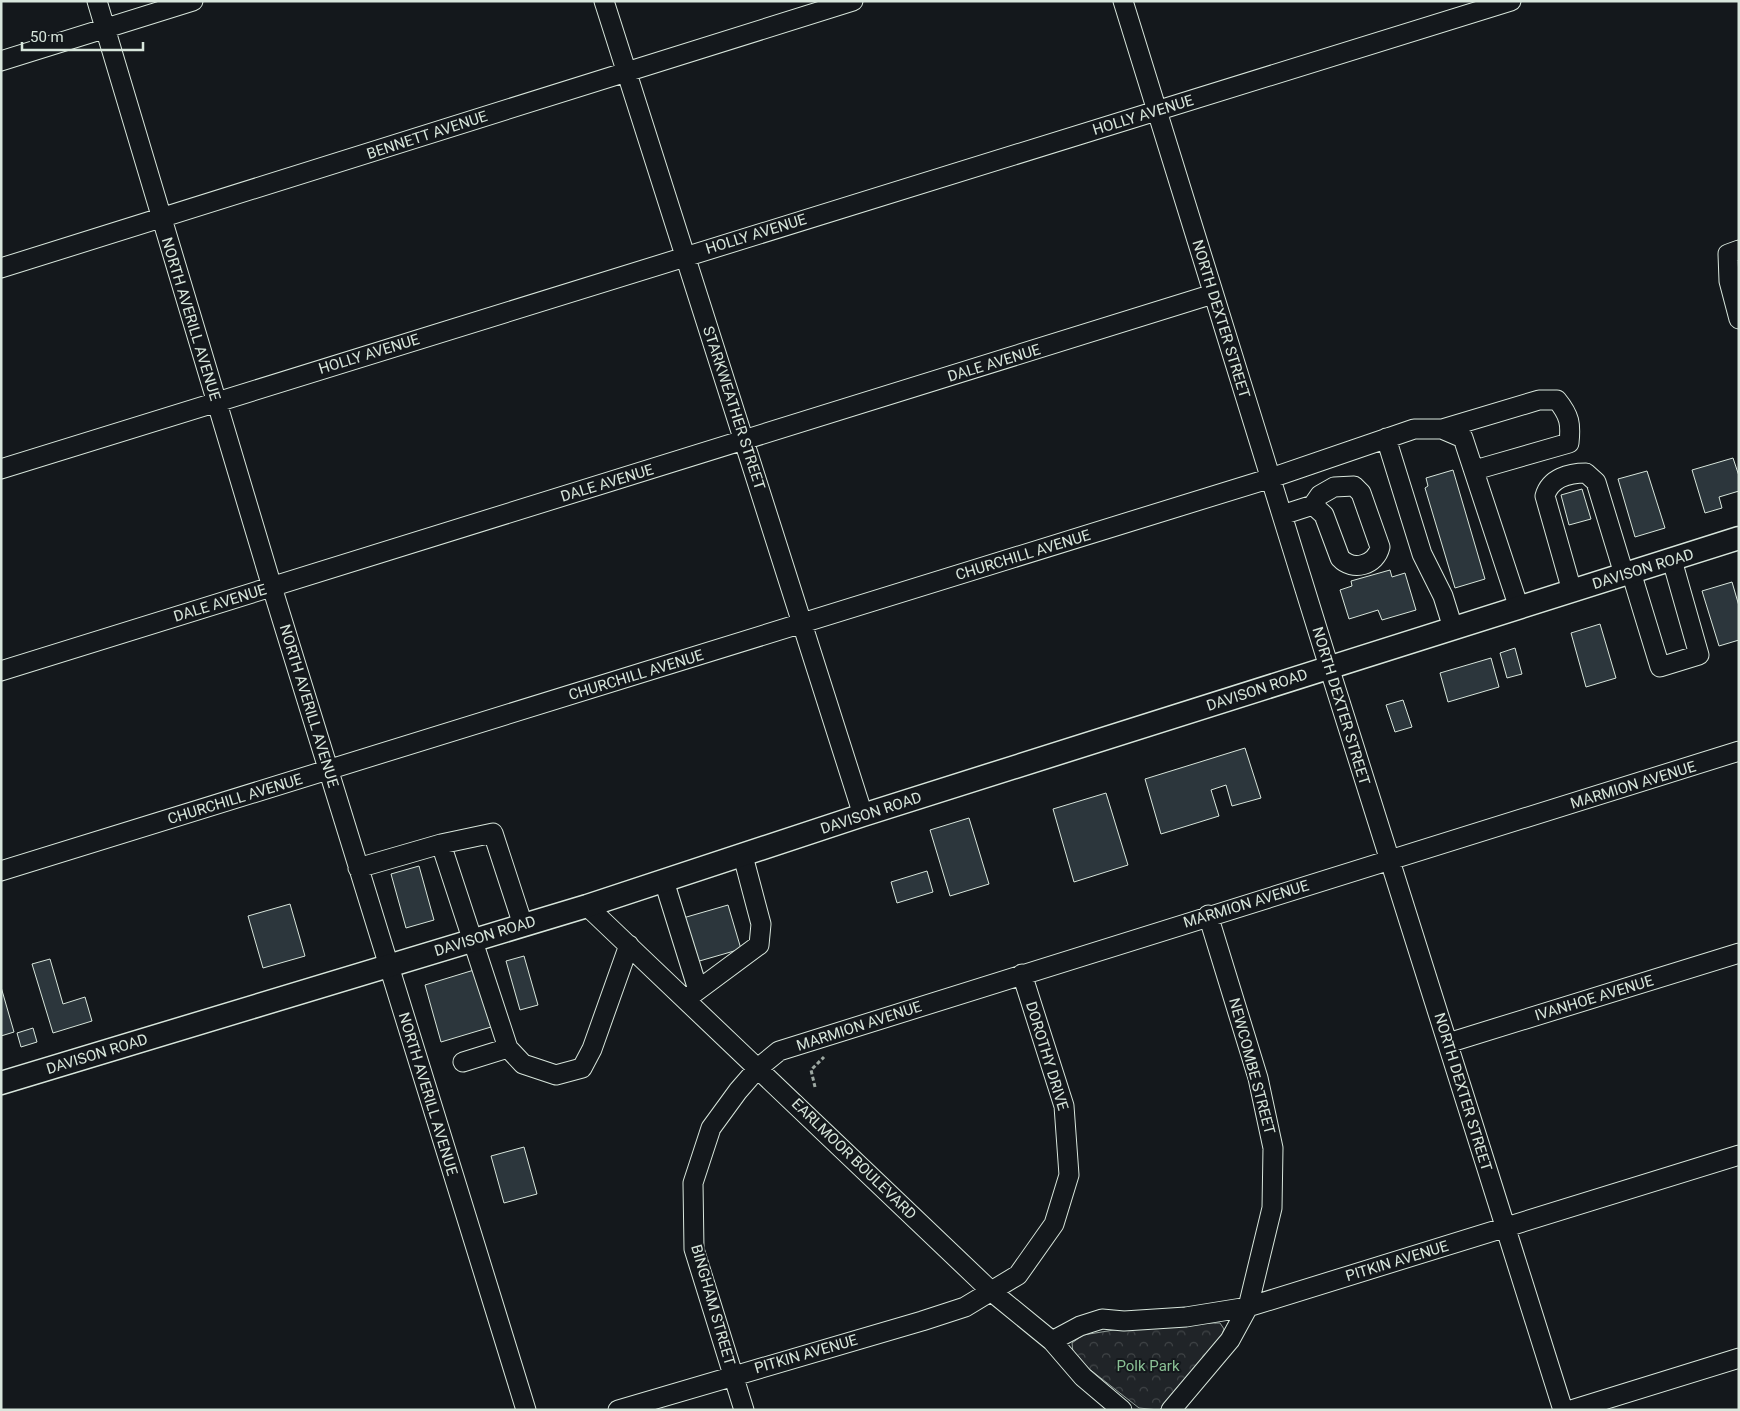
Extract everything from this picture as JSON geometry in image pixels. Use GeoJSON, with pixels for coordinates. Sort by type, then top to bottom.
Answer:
{"type":"FeatureCollection","features":[{"type":"Feature","properties":{"kind":"main road","name":"DAVISON ROAD"},"geometry":{"type":"LineString","coordinates":[[1,1083],[587,906],[863,815],[1739,538]]}},
{"type":"Feature","properties":{"kind":"street","name":"NORTH AVERILL AVENUE"},"geometry":{"type":"LineString","coordinates":[[97,1],[160,219],[387,965],[526,1410]]}},
{"type":"Feature","properties":{"kind":"street"},"geometry":{"type":"LineString","coordinates":[[1,61],[193,1]]}},
{"type":"Feature","properties":{"kind":"street","name":"STARKWEATHER STREET"},"geometry":{"type":"LineString","coordinates":[[604,1],[863,815]]}},
{"type":"Feature","properties":{"kind":"street","name":"BENNETT AVENUE"},"geometry":{"type":"LineString","coordinates":[[1,268],[853,1]]}},
{"type":"Feature","properties":{"kind":"street","name":"NORTH DEXTER STREET"},"geometry":{"type":"LineString","coordinates":[[1123,1],[1329,667],[1563,1410]]}},
{"type":"Feature","properties":{"kind":"street","name":"HOLLY AVENUE"},"geometry":{"type":"LineString","coordinates":[[1,469],[1511,1]]}},
{"type":"Feature","properties":{"kind":"street"},"geometry":{"type":"LineString","coordinates":[[1733,252],[1729,281],[1739,319]]}},
{"type":"Feature","properties":{"kind":"street","name":"DALE AVENUE"},"geometry":{"type":"LineString","coordinates":[[1,671],[1213,294]]}},
{"type":"Feature","properties":{"kind":"street"},"geometry":{"type":"LineString","coordinates":[[1442,430],[1540,400],[1556,400],[1565,410],[1571,426],[1569,444],[1475,470]]}},
{"type":"Feature","properties":{"kind":"street","name":"CHURCHILL AVENUE"},"geometry":{"type":"LineString","coordinates":[[1,871],[1271,478],[1414,429],[1442,430]]}},
{"type":"Feature","properties":{"kind":"street"},"geometry":{"type":"LineString","coordinates":[[1442,430],[1463,438],[1519,608]]}},
{"type":"Feature","properties":{"kind":"street"},"geometry":{"type":"LineString","coordinates":[[1386,438],[1422,554],[1443,596],[1453,628]]}},
{"type":"Feature","properties":{"kind":"street"},"geometry":{"type":"LineString","coordinates":[[1572,591],[1545,496],[1547,488],[1556,480],[1571,473],[1586,474],[1596,482],[1660,667],[1700,656],[1672,560]]}},
{"type":"Feature","properties":{"kind":"street"},"geometry":{"type":"LineString","coordinates":[[1282,515],[1313,505]]}},
{"type":"Feature","properties":{"kind":"street","name":"MARMION AVENUE"},"geometry":{"type":"LineString","coordinates":[[758,1068],[779,1051],[1739,752]]}},
{"type":"Feature","properties":{"kind":"street"},"geometry":{"type":"LineString","coordinates":[[358,868],[441,844],[493,833],[523,925]]}},
{"type":"Feature","properties":{"kind":"street"},"geometry":{"type":"LineString","coordinates":[[441,844],[508,1048],[523,1064],[556,1075],[582,1068],[592,1049],[630,946]]}},
{"type":"Feature","properties":{"kind":"street"},"geometry":{"type":"LineString","coordinates":[[664,881],[692,994],[759,945],[761,924],[743,856]]}},
{"type":"Feature","properties":{"kind":"street","name":"EARLMOOR BOULEVARD"},"geometry":{"type":"LineString","coordinates":[[587,906],[630,946],[692,994],[758,1068],[992,1292],[1052,1341],[1083,1378],[1122,1410]]}},
{"type":"Feature","properties":{"kind":"street","name":"NEWCOMBE STREET"},"geometry":{"type":"LineString","coordinates":[[1171,1410],[1230,1340],[1248,1307],[1272,1208],[1273,1148],[1258,1078],[1208,916]]}},
{"type":"Feature","properties":{"kind":"street","name":"IVANHOE AVENUE"},"geometry":{"type":"LineString","coordinates":[[1448,1043],[1739,953]]}},
{"type":"Feature","properties":{"kind":"street","name":"DOROTHY DRIVE"},"geometry":{"type":"LineString","coordinates":[[992,1292],[1018,1275],[1054,1224],[1069,1175],[1064,1106],[1022,974]]}},
{"type":"Feature","properties":{"kind":"street"},"geometry":{"type":"LineString","coordinates":[[463,1062],[508,1048]]}},
{"type":"Feature","properties":{"kind":"street","name":"BINGHAM STREET"},"geometry":{"type":"LineString","coordinates":[[744,1410],[694,1249],[693,1183],[711,1128],[738,1091],[758,1068]]}},
{"type":"Feature","properties":{"kind":"street","name":"PITKIN AVENUE"},"geometry":{"type":"LineString","coordinates":[[1052,1341],[1080,1326],[1102,1319],[1186,1317],[1248,1307],[1739,1155]]}},
{"type":"Feature","properties":{"kind":"street","name":"PITKIN AVENUE"},"geometry":{"type":"LineString","coordinates":[[618,1410],[733,1375],[922,1322],[965,1307],[992,1292]]}},
{"type":"Feature","properties":{"kind":"street"},"geometry":{"type":"LineString","coordinates":[[1572,1410],[1739,1358]]}},
{"type":"Feature","properties":{"kind":"path"},"geometry":{"type":"LineString","coordinates":[[815,1087],[812,1070],[824,1057]]}},
{"type":"Feature","properties":{"kind":"green space","name":"Polk Park"},"geometry":{"type":"Polygon","coordinates":[[[1220,1323],[1224,1329],[1221,1337],[1182,1387],[1159,1410],[1139,1408],[1088,1368],[1073,1353],[1072,1343],[1083,1335],[1120,1329],[1220,1323]]]}},
{"type":"Feature","properties":{"kind":"building"},"geometry":{"type":"Polygon","coordinates":[[[1733,458],[1739,476],[1739,491],[1719,497],[1722,508],[1705,513],[1692,470],[1733,458]]]}},
{"type":"Feature","properties":{"kind":"building"},"geometry":{"type":"Polygon","coordinates":[[[1453,470],[1485,579],[1455,588],[1425,488],[1428,486],[1426,478],[1453,470]]]}},
{"type":"Feature","properties":{"kind":"building"},"geometry":{"type":"Polygon","coordinates":[[[1647,471],[1665,528],[1635,537],[1618,479],[1647,471]]]}},
{"type":"Feature","properties":{"kind":"building"},"geometry":{"type":"Polygon","coordinates":[[[1582,489],[1591,519],[1569,525],[1561,495],[1582,489]]]}},
{"type":"Feature","properties":{"kind":"building"},"geometry":{"type":"Polygon","coordinates":[[[1390,570],[1392,577],[1405,573],[1416,610],[1382,620],[1378,610],[1349,619],[1340,590],[1352,586],[1351,581],[1390,570]]]}},
{"type":"Feature","properties":{"kind":"building"},"geometry":{"type":"Polygon","coordinates":[[[1732,582],[1739,606],[1739,640],[1719,646],[1702,591],[1732,582]]]}},
{"type":"Feature","properties":{"kind":"building"},"geometry":{"type":"Polygon","coordinates":[[[1600,624],[1616,678],[1586,687],[1571,633],[1600,624]]]}},
{"type":"Feature","properties":{"kind":"building"},"geometry":{"type":"Polygon","coordinates":[[[1515,648],[1522,674],[1507,678],[1500,653],[1515,648]]]}},
{"type":"Feature","properties":{"kind":"building"},"geometry":{"type":"Polygon","coordinates":[[[1491,658],[1499,687],[1448,702],[1440,673],[1491,658]]]}},
{"type":"Feature","properties":{"kind":"building"},"geometry":{"type":"Polygon","coordinates":[[[1403,700],[1412,727],[1395,732],[1386,705],[1403,700]]]}},
{"type":"Feature","properties":{"kind":"building"},"geometry":{"type":"Polygon","coordinates":[[[1245,748],[1261,798],[1232,806],[1226,785],[1211,790],[1219,816],[1161,834],[1145,779],[1245,748]]]}},
{"type":"Feature","properties":{"kind":"building"},"geometry":{"type":"Polygon","coordinates":[[[1106,793],[1128,865],[1074,882],[1053,809],[1106,793]]]}},
{"type":"Feature","properties":{"kind":"building"},"geometry":{"type":"Polygon","coordinates":[[[969,818],[989,884],[950,896],[930,830],[969,818]]]}},
{"type":"Feature","properties":{"kind":"building"},"geometry":{"type":"Polygon","coordinates":[[[419,866],[434,920],[406,928],[391,874],[419,866]]]}},
{"type":"Feature","properties":{"kind":"building"},"geometry":{"type":"Polygon","coordinates":[[[927,871],[933,892],[897,903],[891,882],[927,871]]]}},
{"type":"Feature","properties":{"kind":"building"},"geometry":{"type":"Polygon","coordinates":[[[290,904],[305,956],[263,968],[248,916],[290,904]]]}},
{"type":"Feature","properties":{"kind":"building"},"geometry":{"type":"Polygon","coordinates":[[[728,905],[741,949],[696,962],[683,918],[728,905]]]}},
{"type":"Feature","properties":{"kind":"building"},"geometry":{"type":"Polygon","coordinates":[[[524,956],[538,1005],[520,1010],[506,961],[524,956]]]}},
{"type":"Feature","properties":{"kind":"building"},"geometry":{"type":"Polygon","coordinates":[[[50,959],[63,1004],[85,997],[92,1021],[53,1033],[32,964],[50,959]]]}},
{"type":"Feature","properties":{"kind":"building"},"geometry":{"type":"Polygon","coordinates":[[[474,970],[491,1027],[441,1042],[425,985],[474,970]]]}},
{"type":"Feature","properties":{"kind":"building"},"geometry":{"type":"Polygon","coordinates":[[[1,987],[14,1032],[1,1036],[1,987]]]}},
{"type":"Feature","properties":{"kind":"building"},"geometry":{"type":"Polygon","coordinates":[[[33,1028],[37,1042],[21,1047],[17,1033],[33,1028]]]}},
{"type":"Feature","properties":{"kind":"building"},"geometry":{"type":"Polygon","coordinates":[[[524,1147],[537,1194],[504,1203],[491,1156],[524,1147]]]}}]}
